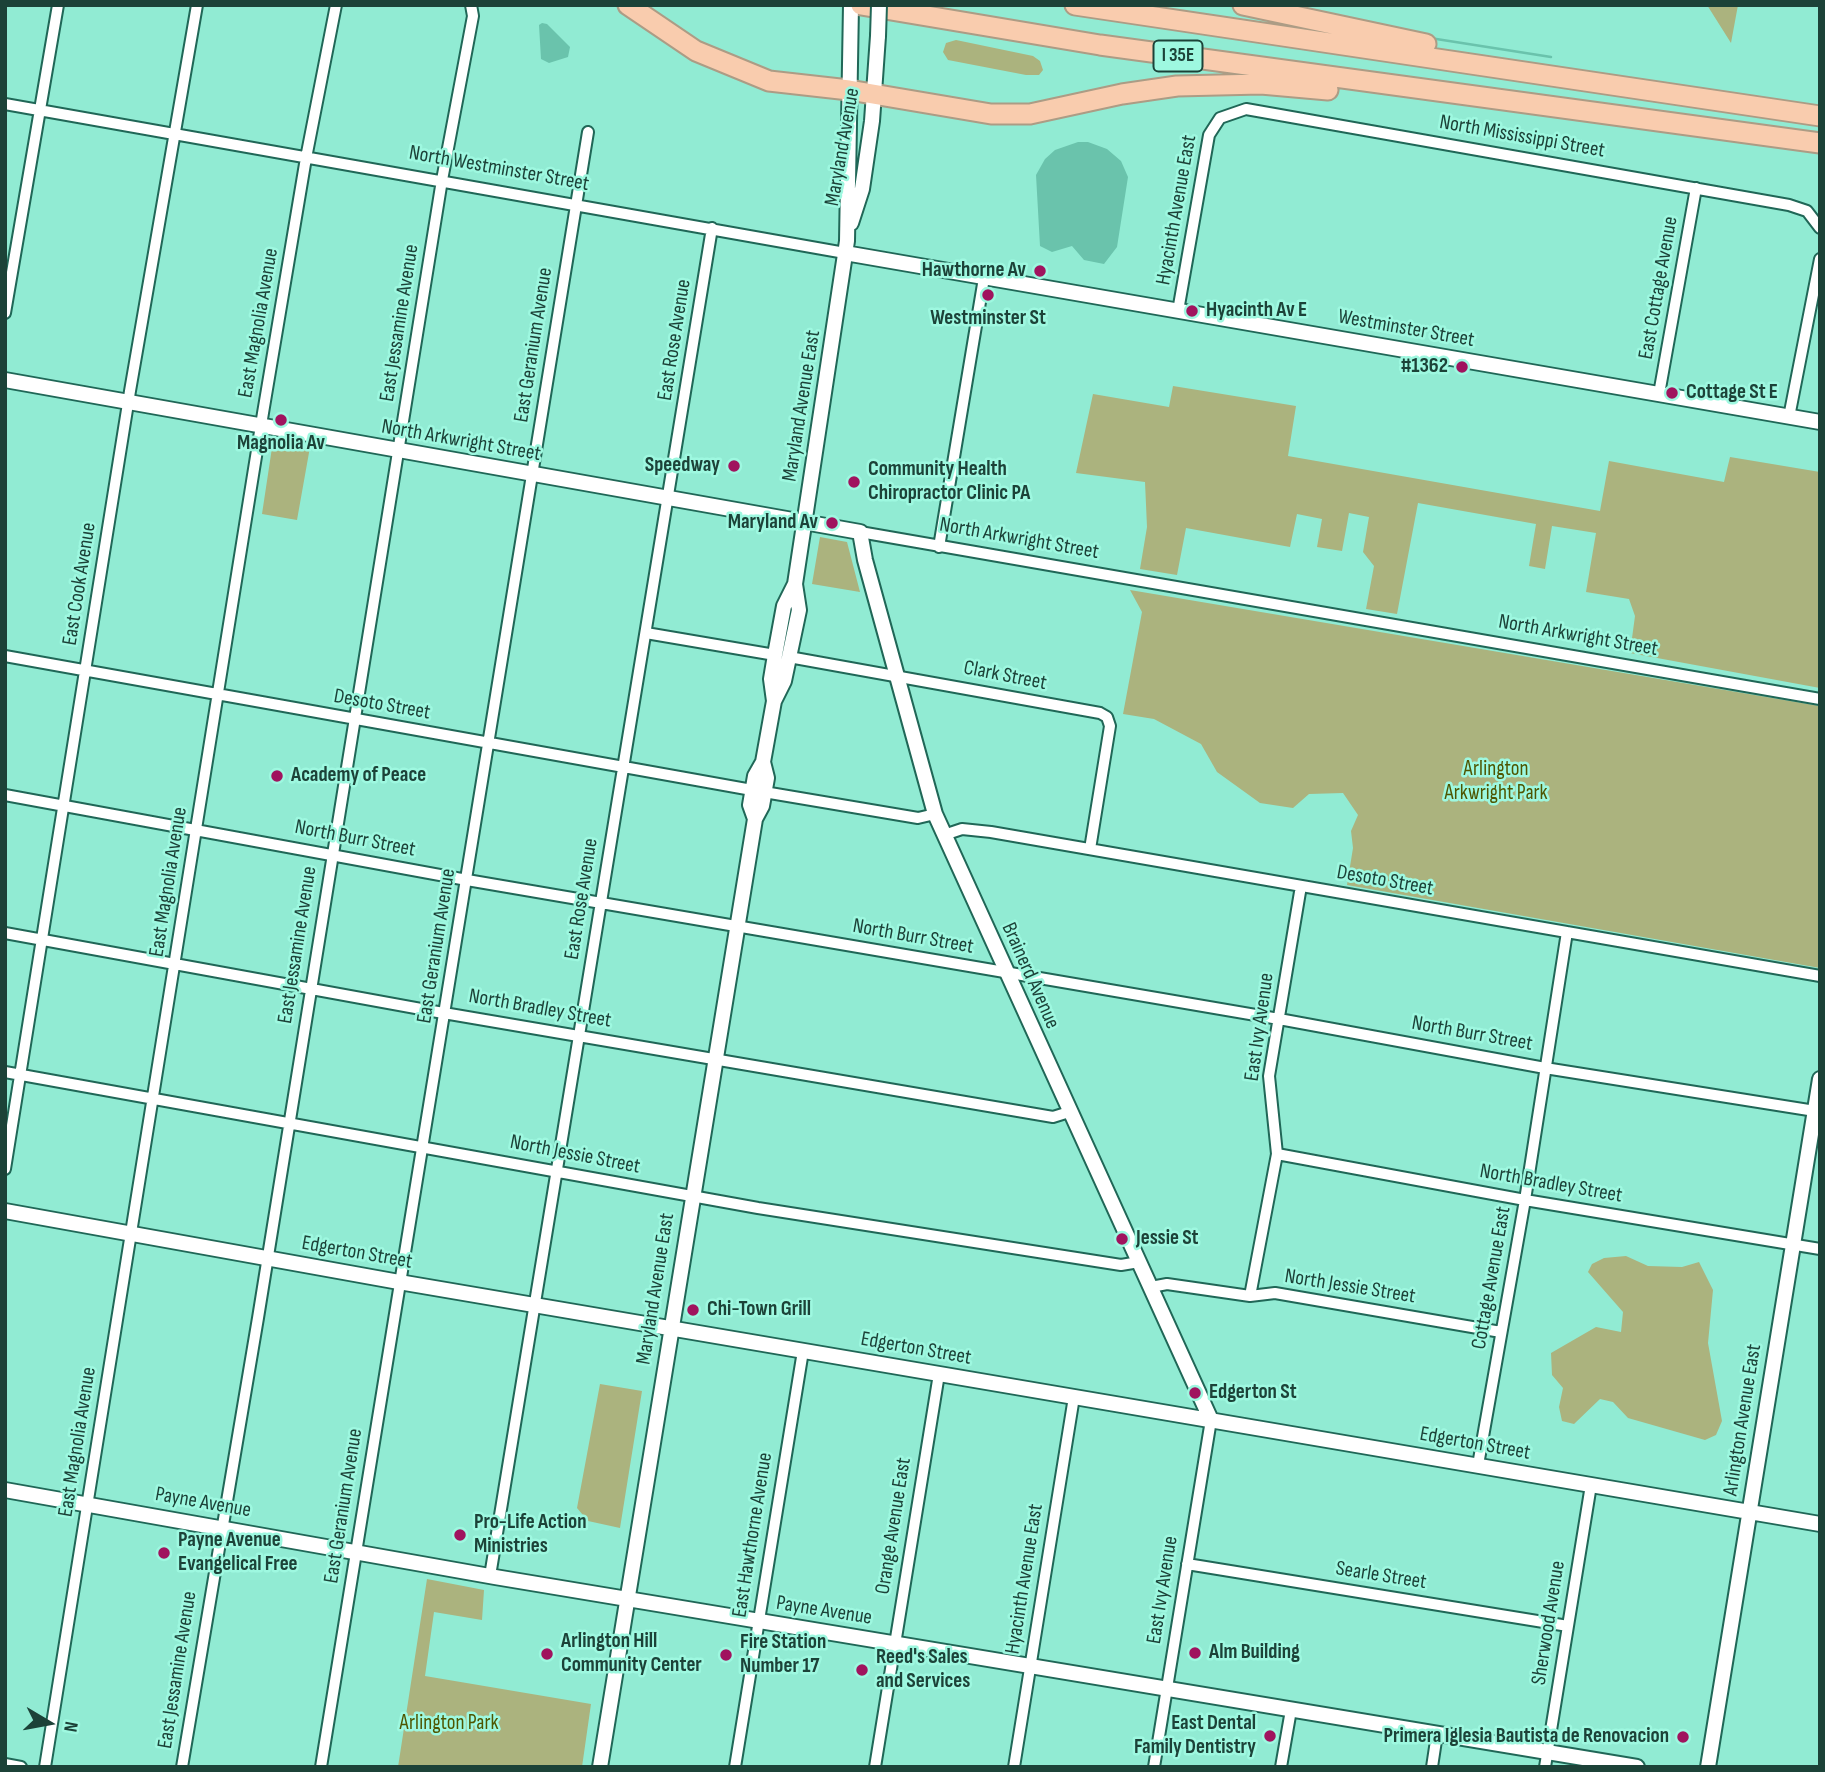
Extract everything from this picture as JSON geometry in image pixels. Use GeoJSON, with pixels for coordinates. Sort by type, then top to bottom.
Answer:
{"type":"FeatureCollection","features":[{"type":"Feature","properties":{"kind":"highway"},"geometry":{"type":"LineString","coordinates":[[628,5],[696,51],[769,81],[849,90],[1008,115],[1064,108],[1147,89],[1209,84],[1261,85],[1454,102],[1496,102]]}},
{"type":"Feature","properties":{"kind":"highway","name":"I 35E"},"geometry":{"type":"LineString","coordinates":[[861,5],[1046,37],[1496,102],[1820,144]]}},
{"type":"Feature","properties":{"kind":"highway","name":"I 35E"},"geometry":{"type":"LineString","coordinates":[[1075,5],[1501,66],[1820,116]]}},
{"type":"Feature","properties":{"kind":"highway"},"geometry":{"type":"LineString","coordinates":[[1243,5],[1460,52],[1501,66]]}},
{"type":"Feature","properties":{"kind":"street"},"geometry":{"type":"LineString","coordinates":[[5,313],[58,5]]}},
{"type":"Feature","properties":{"kind":"street","name":"East Cook Avenue"},"geometry":{"type":"LineString","coordinates":[[5,1169],[173,134],[197,5]]}},
{"type":"Feature","properties":{"kind":"street","name":"East Magnolia Avenue"},"geometry":{"type":"LineString","coordinates":[[45,1767],[306,158],[336,5]]}},
{"type":"Feature","properties":{"kind":"street","name":"East Jessamine Avenue"},"geometry":{"type":"LineString","coordinates":[[181,1767],[267,1258],[442,180],[473,19],[471,5]]}},
{"type":"Feature","properties":{"kind":"street","name":"Maryland Avenue"},"geometry":{"type":"LineString","coordinates":[[847,234],[851,5]]}},
{"type":"Feature","properties":{"kind":"street","name":"Maryland Avenue"},"geometry":{"type":"LineString","coordinates":[[847,234],[862,189],[875,94],[879,5]]}},
{"type":"Feature","properties":{"kind":"street","name":"North Westminster Street"},"geometry":{"type":"LineString","coordinates":[[5,104],[984,278]]}},
{"type":"Feature","properties":{"kind":"street","name":"North Mississippi Street"},"geometry":{"type":"LineString","coordinates":[[1220,118],[1240,110],[1254,109],[1799,207],[1817,224]]}},
{"type":"Feature","properties":{"kind":"street","name":"Hyacinth Avenue East"},"geometry":{"type":"LineString","coordinates":[[1178,311],[1207,145],[1212,129],[1220,118]]}},
{"type":"Feature","properties":{"kind":"street","name":"East Geranium Avenue"},"geometry":{"type":"LineString","coordinates":[[321,1767],[588,132]]}},
{"type":"Feature","properties":{"kind":"street","name":"East Cottage Avenue"},"geometry":{"type":"LineString","coordinates":[[1659,394],[1696,188]]}},
{"type":"Feature","properties":{"kind":"street","name":"East Rose Avenue"},"geometry":{"type":"LineString","coordinates":[[490,1576],[712,228]]}},
{"type":"Feature","properties":{"kind":"street","name":"Maryland Avenue East"},"geometry":{"type":"LineString","coordinates":[[600,1767],[755,819],[750,805],[758,791],[755,776],[763,762],[774,701],[771,679],[782,656],[784,606],[795,584],[847,234]]}},
{"type":"Feature","properties":{"kind":"street"},"geometry":{"type":"LineString","coordinates":[[1789,417],[1820,258]]}},
{"type":"Feature","properties":{"kind":"street"},"geometry":{"type":"LineString","coordinates":[[939,547],[984,278]]}},
{"type":"Feature","properties":{"kind":"street","name":"Westminster Street"},"geometry":{"type":"LineString","coordinates":[[984,278],[1820,422]]}},
{"type":"Feature","properties":{"kind":"street","name":"North Arkwright Street"},"geometry":{"type":"LineString","coordinates":[[5,380],[939,547],[1820,699]]}},
{"type":"Feature","properties":{"kind":"street","name":"Brainerd Avenue"},"geometry":{"type":"LineString","coordinates":[[860,532],[935,814],[1005,973],[1211,1420]]}},
{"type":"Feature","properties":{"kind":"street","name":"Clark Street"},"geometry":{"type":"LineString","coordinates":[[646,633],[1100,713],[1107,717],[1110,726],[1090,849]]}},
{"type":"Feature","properties":{"kind":"street","name":"Desoto Street"},"geometry":{"type":"LineString","coordinates":[[5,656],[758,791],[918,818],[935,814]]}},
{"type":"Feature","properties":{"kind":"street","name":"North Burr Street"},"geometry":{"type":"LineString","coordinates":[[5,795],[332,853],[467,880],[1279,1018],[1545,1068],[1815,1111]]}},
{"type":"Feature","properties":{"kind":"street","name":"Desoto Street"},"geometry":{"type":"LineString","coordinates":[[944,835],[974,829],[1820,976]]}},
{"type":"Feature","properties":{"kind":"street","name":"East Ivy Avenue"},"geometry":{"type":"LineString","coordinates":[[1250,1296],[1277,1154],[1269,1076],[1301,886]]}},
{"type":"Feature","properties":{"kind":"street","name":"Cottage Avenue East"},"geometry":{"type":"LineString","coordinates":[[1478,1465],[1525,1200],[1567,932]]}},
{"type":"Feature","properties":{"kind":"street","name":"North Bradley Street"},"geometry":{"type":"LineString","coordinates":[[5,933],[445,1013],[1053,1117],[1069,1112]]}},
{"type":"Feature","properties":{"kind":"street","name":"North Jessie Street"},"geometry":{"type":"LineString","coordinates":[[5,1072],[692,1196],[1121,1265],[1139,1262]]}},
{"type":"Feature","properties":{"kind":"street","name":"Arlington Avenue East"},"geometry":{"type":"LineString","coordinates":[[1708,1767],[1820,1079]]}},
{"type":"Feature","properties":{"kind":"street","name":"North Bradley Street"},"geometry":{"type":"LineString","coordinates":[[1277,1154],[1525,1200],[1820,1249]]}},
{"type":"Feature","properties":{"kind":"street","name":"Edgerton Street"},"geometry":{"type":"LineString","coordinates":[[5,1211],[670,1329],[1820,1524]]}},
{"type":"Feature","properties":{"kind":"street","name":"North Jessie Street"},"geometry":{"type":"LineString","coordinates":[[1151,1287],[1167,1284],[1250,1296],[1275,1293],[1501,1332]]}},
{"type":"Feature","properties":{"kind":"street","name":"East Hawthorne Avenue"},"geometry":{"type":"LineString","coordinates":[[735,1767],[803,1351]]}},
{"type":"Feature","properties":{"kind":"street","name":"Orange Avenue East"},"geometry":{"type":"LineString","coordinates":[[875,1767],[939,1374]]}},
{"type":"Feature","properties":{"kind":"street","name":"Hyacinth Avenue East"},"geometry":{"type":"LineString","coordinates":[[1014,1767],[1074,1397]]}},
{"type":"Feature","properties":{"kind":"street","name":"East Ivy Avenue"},"geometry":{"type":"LineString","coordinates":[[1154,1767],[1211,1420]]}},
{"type":"Feature","properties":{"kind":"street","name":"Sherwood Avenue"},"geometry":{"type":"LineString","coordinates":[[1546,1760],[1591,1485]]}},
{"type":"Feature","properties":{"kind":"street","name":"Payne Avenue"},"geometry":{"type":"LineString","coordinates":[[5,1490],[759,1622],[1437,1734],[1546,1760],[1637,1767]]}},
{"type":"Feature","properties":{"kind":"street","name":"Searle Street"},"geometry":{"type":"LineString","coordinates":[[1187,1564],[1568,1626]]}},
{"type":"Feature","properties":{"kind":"street"},"geometry":{"type":"LineString","coordinates":[[1281,1767],[1290,1710]]}},
{"type":"Feature","properties":{"kind":"street"},"geometry":{"type":"LineString","coordinates":[[1432,1767],[1437,1734]]}},
{"type":"Feature","properties":{"kind":"street"},"geometry":{"type":"LineString","coordinates":[[5,1764],[21,1767]]}},
{"type":"Feature","properties":{"kind":"green space"},"geometry":{"type":"Polygon","coordinates":[[[1707,5],[1738,5],[1731,43],[1707,5]]]}},
{"type":"Feature","properties":{"kind":"green space"},"geometry":{"type":"Polygon","coordinates":[[[956,40],[1033,56],[1040,61],[1043,70],[1039,75],[1026,75],[948,60],[943,52],[946,43],[956,40]]]}},
{"type":"Feature","properties":{"kind":"green space"},"geometry":{"type":"Polygon","coordinates":[[[1173,386],[1296,406],[1288,456],[1600,511],[1609,461],[1724,482],[1730,457],[1820,472],[1820,688],[1630,653],[1635,616],[1629,599],[1586,592],[1596,533],[1552,526],[1545,569],[1529,566],[1536,524],[1418,503],[1397,614],[1366,609],[1374,566],[1363,552],[1369,517],[1349,513],[1342,551],[1317,547],[1322,519],[1297,514],[1290,547],[1186,528],[1177,575],[1140,569],[1147,527],[1145,482],[1076,473],[1093,394],[1169,407],[1173,386]]]}},
{"type":"Feature","properties":{"kind":"green space"},"geometry":{"type":"Polygon","coordinates":[[[273,441],[310,447],[297,520],[262,514],[273,441]]]}},
{"type":"Feature","properties":{"kind":"green space"},"geometry":{"type":"Polygon","coordinates":[[[820,537],[847,542],[860,592],[812,584],[820,537]]]}},
{"type":"Feature","properties":{"kind":"green space","name":"Arlington Arkwright Park"},"geometry":{"type":"Polygon","coordinates":[[[1130,590],[1820,706],[1820,968],[1347,885],[1353,848],[1351,831],[1358,815],[1343,793],[1309,794],[1293,808],[1260,803],[1217,772],[1201,744],[1154,719],[1123,714],[1142,612],[1130,590]]]}},
{"type":"Feature","properties":{"kind":"green space"},"geometry":{"type":"Polygon","coordinates":[[[1626,1256],[1648,1266],[1682,1267],[1699,1262],[1713,1290],[1708,1343],[1722,1421],[1716,1435],[1705,1440],[1628,1418],[1613,1402],[1600,1399],[1574,1424],[1562,1421],[1559,1407],[1563,1388],[1552,1375],[1551,1353],[1596,1327],[1621,1332],[1623,1312],[1588,1272],[1592,1264],[1604,1258],[1626,1256]]]}},
{"type":"Feature","properties":{"kind":"green space"},"geometry":{"type":"Polygon","coordinates":[[[600,1384],[642,1391],[620,1528],[588,1521],[577,1508],[600,1384]]]}},
{"type":"Feature","properties":{"kind":"green space","name":"Arlington Park"},"geometry":{"type":"Polygon","coordinates":[[[427,1579],[484,1590],[482,1620],[434,1612],[425,1676],[591,1704],[582,1767],[398,1767],[427,1579]]]}},
{"type":"Feature","properties":{"kind":"water"},"geometry":{"type":"Polygon","coordinates":[[[547,24],[570,47],[568,57],[549,63],[541,59],[539,25],[547,24]]]}},
{"type":"Feature","properties":{"kind":"water"},"geometry":{"type":"Polygon","coordinates":[[[1078,142],[1088,142],[1107,149],[1121,161],[1128,177],[1117,247],[1104,264],[1084,260],[1072,246],[1052,252],[1040,246],[1036,175],[1045,159],[1055,150],[1078,142]]]}},
{"type":"Feature","properties":{"kind":"waterway"},"geometry":{"type":"LineString","coordinates":[[1430,38],[1551,57]]}},
{"type":"Feature","properties":{"kind":"place","name":"Hawthorne Av"},"geometry":{"type":"Point","coordinates":[1040,271]}},
{"type":"Feature","properties":{"kind":"place","name":"Westminster St"},"geometry":{"type":"Point","coordinates":[988,295]}},
{"type":"Feature","properties":{"kind":"place","name":"Hyacinth Av E"},"geometry":{"type":"Point","coordinates":[1192,311]}},
{"type":"Feature","properties":{"kind":"place","name":"#1362"},"geometry":{"type":"Point","coordinates":[1462,367]}},
{"type":"Feature","properties":{"kind":"place","name":"Cottage St E"},"geometry":{"type":"Point","coordinates":[1672,393]}},
{"type":"Feature","properties":{"kind":"place","name":"Magnolia Av"},"geometry":{"type":"Point","coordinates":[281,420]}},
{"type":"Feature","properties":{"kind":"place","name":"Speedway"},"geometry":{"type":"Point","coordinates":[734,466]}},
{"type":"Feature","properties":{"kind":"place","name":"Community Health Chiropractor Clinic PA"},"geometry":{"type":"Point","coordinates":[854,482]}},
{"type":"Feature","properties":{"kind":"place","name":"Maryland Av"},"geometry":{"type":"Point","coordinates":[832,523]}},
{"type":"Feature","properties":{"kind":"place","name":"Academy of Peace"},"geometry":{"type":"Point","coordinates":[277,776]}},
{"type":"Feature","properties":{"kind":"place","name":"Jessie St"},"geometry":{"type":"Point","coordinates":[1122,1239]}},
{"type":"Feature","properties":{"kind":"place","name":"Chi-Town Grill"},"geometry":{"type":"Point","coordinates":[693,1310]}},
{"type":"Feature","properties":{"kind":"place","name":"Edgerton St"},"geometry":{"type":"Point","coordinates":[1195,1393]}},
{"type":"Feature","properties":{"kind":"place","name":"Pro-Life Action Ministries"},"geometry":{"type":"Point","coordinates":[460,1535]}},
{"type":"Feature","properties":{"kind":"place","name":"Payne Avenue Evangelical Free"},"geometry":{"type":"Point","coordinates":[164,1553]}},
{"type":"Feature","properties":{"kind":"place","name":"Alm Building"},"geometry":{"type":"Point","coordinates":[1195,1653]}},
{"type":"Feature","properties":{"kind":"place","name":"Arlington Hill Community Center"},"geometry":{"type":"Point","coordinates":[547,1654]}},
{"type":"Feature","properties":{"kind":"place","name":"Fire Station Number 17"},"geometry":{"type":"Point","coordinates":[726,1655]}},
{"type":"Feature","properties":{"kind":"place","name":"Reed's Sales and Services"},"geometry":{"type":"Point","coordinates":[862,1670]}},
{"type":"Feature","properties":{"kind":"place","name":"East Dental Family Dentistry"},"geometry":{"type":"Point","coordinates":[1270,1736]}},
{"type":"Feature","properties":{"kind":"place","name":"Primera Iglesia Bautista de Renovacion"},"geometry":{"type":"Point","coordinates":[1683,1737]}}]}
